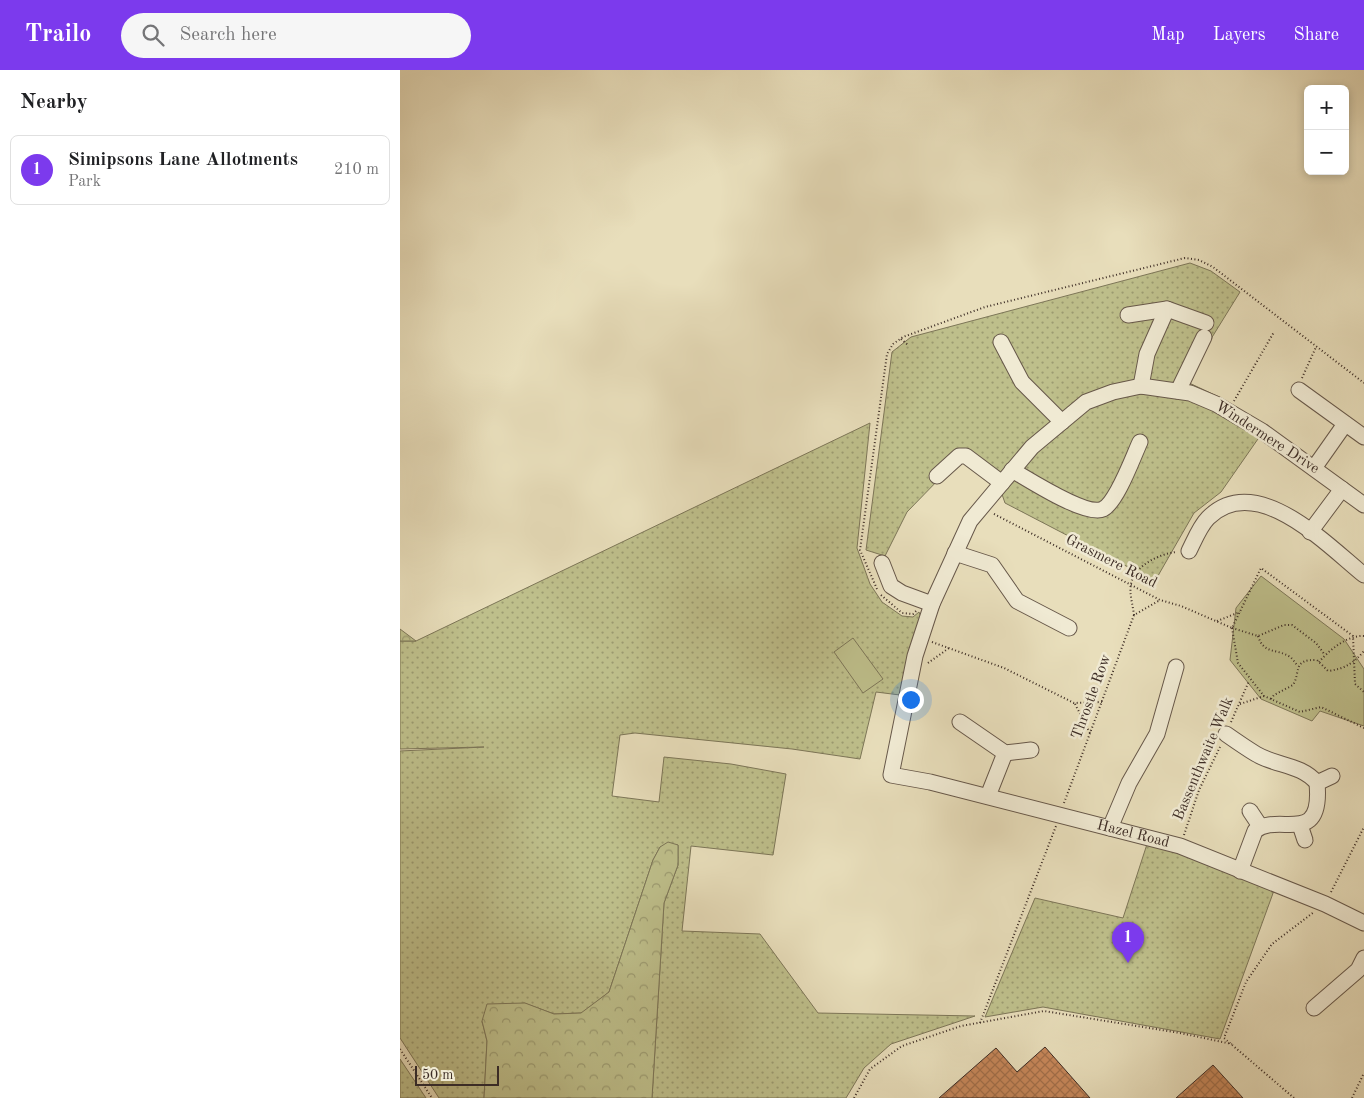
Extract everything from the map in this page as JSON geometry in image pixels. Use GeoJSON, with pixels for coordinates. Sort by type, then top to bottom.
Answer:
{"type":"FeatureCollection","features":[{"type":"Feature","properties":{"kind":"street"},"geometry":{"type":"LineString","coordinates":[[1141,386],[1147,354],[1167,309]]}},
{"type":"Feature","properties":{"kind":"street"},"geometry":{"type":"LineString","coordinates":[[1128,315],[1167,309],[1205,330],[1178,391]]}},
{"type":"Feature","properties":{"kind":"street"},"geometry":{"type":"LineString","coordinates":[[1001,342],[1022,382],[1062,422]]}},
{"type":"Feature","properties":{"kind":"street","name":"Windermere Drive"},"geometry":{"type":"LineString","coordinates":[[891,775],[911,674],[928,603],[970,521],[1032,448],[1086,402],[1113,392],[1141,386],[1190,393],[1228,411],[1262,432],[1364,506]]}},
{"type":"Feature","properties":{"kind":"street"},"geometry":{"type":"LineString","coordinates":[[1299,390],[1364,438]]}},
{"type":"Feature","properties":{"kind":"street"},"geometry":{"type":"LineString","coordinates":[[1314,468],[1344,424]]}},
{"type":"Feature","properties":{"kind":"street"},"geometry":{"type":"LineString","coordinates":[[1012,470],[1054,495],[1095,511],[1104,508],[1112,500],[1140,442]]}},
{"type":"Feature","properties":{"kind":"street"},"geometry":{"type":"LineString","coordinates":[[937,476],[959,456],[966,456],[1002,483]]}},
{"type":"Feature","properties":{"kind":"street"},"geometry":{"type":"LineString","coordinates":[[1310,532],[1342,489]]}},
{"type":"Feature","properties":{"kind":"street"},"geometry":{"type":"LineString","coordinates":[[1188,551],[1207,519],[1220,509],[1237,502],[1257,502],[1281,511],[1364,575]]}},
{"type":"Feature","properties":{"kind":"street"},"geometry":{"type":"LineString","coordinates":[[955,552],[992,564],[1017,601],[1069,628]]}},
{"type":"Feature","properties":{"kind":"street"},"geometry":{"type":"LineString","coordinates":[[882,563],[891,586],[902,594],[928,603]]}},
{"type":"Feature","properties":{"kind":"street"},"geometry":{"type":"LineString","coordinates":[[1110,828],[1129,783],[1157,734],[1176,666]]}},
{"type":"Feature","properties":{"kind":"street"},"geometry":{"type":"LineString","coordinates":[[960,722],[1005,753],[1030,750]]}},
{"type":"Feature","properties":{"kind":"street"},"geometry":{"type":"LineString","coordinates":[[1226,734],[1256,754],[1276,763],[1295,767],[1311,776],[1317,783],[1316,807],[1309,819],[1300,825],[1269,824],[1260,826],[1255,830],[1240,871]]}},
{"type":"Feature","properties":{"kind":"street"},"geometry":{"type":"LineString","coordinates":[[988,796],[1005,753]]}},
{"type":"Feature","properties":{"kind":"street","name":"Hazel Road"},"geometry":{"type":"LineString","coordinates":[[891,775],[988,796],[1180,846],[1325,904],[1364,923]]}},
{"type":"Feature","properties":{"kind":"street"},"geometry":{"type":"LineString","coordinates":[[1317,783],[1332,776]]}},
{"type":"Feature","properties":{"kind":"street"},"geometry":{"type":"LineString","coordinates":[[1250,811],[1260,826]]}},
{"type":"Feature","properties":{"kind":"street"},"geometry":{"type":"LineString","coordinates":[[1300,825],[1305,840]]}},
{"type":"Feature","properties":{"kind":"street"},"geometry":{"type":"LineString","coordinates":[[1314,1008],[1358,970],[1364,958]]}},
{"type":"Feature","properties":{"kind":"path"},"geometry":{"type":"LineString","coordinates":[[928,603],[912,614],[902,613],[884,600],[873,583],[860,550],[887,354],[893,344],[901,338],[917,330],[985,308],[1185,258],[1199,260],[1213,267],[1364,383]]}},
{"type":"Feature","properties":{"kind":"path"},"geometry":{"type":"LineString","coordinates":[[1228,411],[1274,332]]}},
{"type":"Feature","properties":{"kind":"path"},"geometry":{"type":"LineString","coordinates":[[901,338],[908,345]]}},
{"type":"Feature","properties":{"kind":"path"},"geometry":{"type":"LineString","coordinates":[[1299,390],[1303,373],[1316,347]]}},
{"type":"Feature","properties":{"kind":"path","name":"Grasmere Road"},"geometry":{"type":"LineString","coordinates":[[982,508],[1160,600],[1181,606],[1232,628],[1258,636]]}},
{"type":"Feature","properties":{"kind":"path"},"geometry":{"type":"LineString","coordinates":[[1160,600],[1134,615],[1130,585],[1134,576],[1145,565],[1169,553],[1188,551]]}},
{"type":"Feature","properties":{"kind":"path"},"geometry":{"type":"LineString","coordinates":[[1353,636],[1261,568],[1232,628],[1238,663],[1250,681],[1264,696],[1300,712],[1321,707],[1364,728]]}},
{"type":"Feature","properties":{"kind":"path"},"geometry":{"type":"LineString","coordinates":[[1216,621],[1240,612]]}},
{"type":"Feature","properties":{"kind":"path","name":"Throstle Row"},"geometry":{"type":"LineString","coordinates":[[980,1022],[1060,815],[1134,615]]}},
{"type":"Feature","properties":{"kind":"path"},"geometry":{"type":"LineString","coordinates":[[1298,666],[1289,656],[1267,650],[1262,646],[1258,636],[1284,625],[1292,625],[1316,643],[1325,655]]}},
{"type":"Feature","properties":{"kind":"path"},"geometry":{"type":"LineString","coordinates":[[1353,636],[1355,684],[1364,692]]}},
{"type":"Feature","properties":{"kind":"path"},"geometry":{"type":"LineString","coordinates":[[1319,662],[1325,655],[1353,636],[1364,636]]}},
{"type":"Feature","properties":{"kind":"path"},"geometry":{"type":"LineString","coordinates":[[921,638],[1004,668],[1074,703],[1102,702]]}},
{"type":"Feature","properties":{"kind":"path"},"geometry":{"type":"LineString","coordinates":[[911,674],[948,648]]}},
{"type":"Feature","properties":{"kind":"path"},"geometry":{"type":"LineString","coordinates":[[1271,699],[1274,694],[1293,685],[1298,666],[1310,659],[1319,662],[1328,671],[1338,670],[1354,663],[1364,652]]}},
{"type":"Feature","properties":{"kind":"path","name":"Bassenthwaite Walk"},"geometry":{"type":"LineString","coordinates":[[1180,846],[1199,790],[1250,681]]}},
{"type":"Feature","properties":{"kind":"path"},"geometry":{"type":"LineString","coordinates":[[1239,704],[1264,696]]}},
{"type":"Feature","properties":{"kind":"path"},"geometry":{"type":"LineString","coordinates":[[1074,703],[1090,733]]}},
{"type":"Feature","properties":{"kind":"path"},"geometry":{"type":"LineString","coordinates":[[1294,1098],[1224,1038],[1246,982],[1272,944],[1325,904],[1364,828]]}},
{"type":"Feature","properties":{"kind":"path"},"geometry":{"type":"LineString","coordinates":[[854,1098],[870,1069],[902,1046],[961,1026],[1044,1011],[1180,1033],[1232,1044]]}},
{"type":"Feature","properties":{"kind":"path"},"geometry":{"type":"LineString","coordinates":[[400,1049],[432,1098]]}},
{"type":"Feature","properties":{"kind":"path"},"geometry":{"type":"LineString","coordinates":[[1352,1098],[1364,1073]]}},
{"type":"Feature","properties":{"kind":"green space"},"geometry":{"type":"Polygon","coordinates":[[[1190,263],[1211,271],[1240,292],[1185,381],[1219,397],[1267,426],[1221,492],[1194,513],[1155,581],[1005,503],[995,474],[967,458],[943,475],[907,512],[885,556],[866,550],[892,352],[911,337],[1190,263]]]}},
{"type":"Feature","properties":{"kind":"green space"},"geometry":{"type":"Polygon","coordinates":[[[870,423],[857,548],[870,584],[882,602],[902,616],[913,617],[919,612],[921,617],[900,695],[876,692],[860,759],[792,749],[635,733],[620,735],[612,796],[659,802],[664,757],[731,764],[786,774],[773,855],[691,846],[682,931],[760,934],[818,1013],[975,1016],[891,1044],[864,1068],[846,1098],[652,1098],[664,903],[678,865],[678,845],[660,847],[653,860],[609,992],[582,1013],[554,1014],[524,1003],[482,1021],[487,1041],[484,1098],[439,1098],[400,1038],[400,751],[484,747],[400,749],[400,641],[416,641],[870,423]]]}},
{"type":"Feature","properties":{"kind":"green space"},"geometry":{"type":"Polygon","coordinates":[[[1261,576],[1344,639],[1364,669],[1364,726],[1320,711],[1312,721],[1261,699],[1230,660],[1236,608],[1261,576]]]}},
{"type":"Feature","properties":{"kind":"green space"},"geometry":{"type":"Polygon","coordinates":[[[400,629],[416,641],[400,641],[400,629]]]}},
{"type":"Feature","properties":{"kind":"green space"},"geometry":{"type":"Polygon","coordinates":[[[853,638],[883,679],[863,693],[834,652],[853,638]]]}},
{"type":"Feature","properties":{"kind":"green space"},"geometry":{"type":"Polygon","coordinates":[[[1149,838],[1276,885],[1220,1039],[1043,1007],[985,1017],[1035,898],[1123,918],[1149,838]]]}},
{"type":"Feature","properties":{"kind":"green space"},"geometry":{"type":"Polygon","coordinates":[[[668,842],[678,845],[678,865],[664,903],[652,1098],[484,1098],[487,1041],[482,1021],[487,1004],[525,1003],[554,1014],[581,1013],[609,992],[653,860],[660,847],[668,842]]]}},
{"type":"Feature","properties":{"kind":"green space"},"geometry":{"type":"Polygon","coordinates":[[[400,1059],[426,1098],[400,1098],[400,1059]]]}},
{"type":"Feature","properties":{"kind":"building"},"geometry":{"type":"Polygon","coordinates":[[[1045,1047],[1090,1098],[939,1098],[996,1048],[1017,1072],[1045,1047]]]}},
{"type":"Feature","properties":{"kind":"building"},"geometry":{"type":"Polygon","coordinates":[[[1213,1065],[1243,1098],[1176,1098],[1213,1065]]]}},
{"type":"Feature","properties":{"kind":"place","name":"Simipsons Lane Allotments"},"geometry":{"type":"Point","coordinates":[1128,963]}}]}
